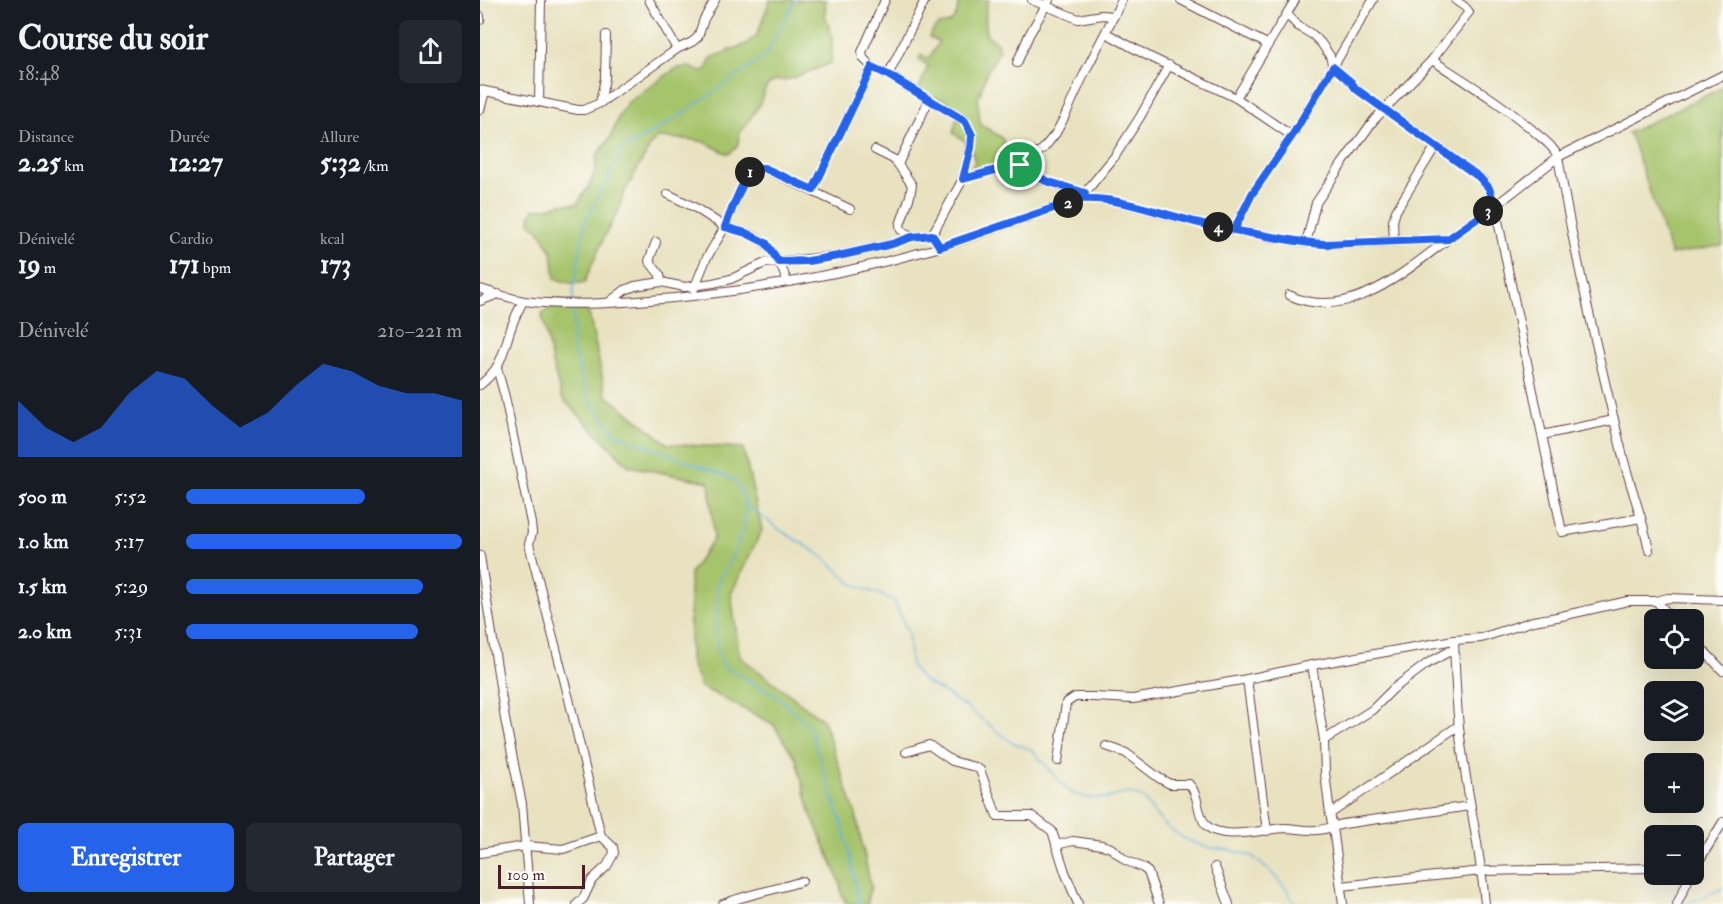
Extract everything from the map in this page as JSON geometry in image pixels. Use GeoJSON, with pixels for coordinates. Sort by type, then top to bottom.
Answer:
{"type":"FeatureCollection","features":[{"type":"Feature","properties":{"kind":"street"},"geometry":{"type":"LineString","coordinates":[[539,102],[541,0]]}},
{"type":"Feature","properties":{"kind":"street"},"geometry":{"type":"LineString","coordinates":[[649,0],[677,49]]}},
{"type":"Feature","properties":{"kind":"street"},"geometry":{"type":"LineString","coordinates":[[480,110],[482,90],[578,110],[600,104],[677,49],[692,42],[698,36],[704,19],[715,0]]}},
{"type":"Feature","properties":{"kind":"street"},"geometry":{"type":"LineString","coordinates":[[885,0],[862,52],[862,58],[872,67],[957,115],[965,121],[972,135],[963,179],[932,235]]}},
{"type":"Feature","properties":{"kind":"street"},"geometry":{"type":"LineString","coordinates":[[888,75],[925,0]]}},
{"type":"Feature","properties":{"kind":"street"},"geometry":{"type":"LineString","coordinates":[[1032,0],[1047,3],[1078,19],[1102,15],[1114,16]]}},
{"type":"Feature","properties":{"kind":"street"},"geometry":{"type":"LineString","coordinates":[[963,179],[1020,165],[1043,150],[1056,133],[1122,0]]}},
{"type":"Feature","properties":{"kind":"street"},"geometry":{"type":"LineString","coordinates":[[1181,0],[1267,44]]}},
{"type":"Feature","properties":{"kind":"street"},"geometry":{"type":"LineString","coordinates":[[1236,98],[1295,0]]}},
{"type":"Feature","properties":{"kind":"street"},"geometry":{"type":"LineString","coordinates":[[1234,230],[1252,194],[1292,136],[1373,0]]}},
{"type":"Feature","properties":{"kind":"street"},"geometry":{"type":"LineString","coordinates":[[1306,243],[1317,203],[1349,155],[1374,120],[1432,60],[1469,12],[1455,0]]}},
{"type":"Feature","properties":{"kind":"street"},"geometry":{"type":"LineString","coordinates":[[1017,63],[1047,3]]}},
{"type":"Feature","properties":{"kind":"street"},"geometry":{"type":"LineString","coordinates":[[1287,14],[1298,26],[1321,43],[1330,56],[1333,67],[1356,89],[1463,165],[1489,188],[1495,206],[1562,532],[1641,518]]}},
{"type":"Feature","properties":{"kind":"street"},"geometry":{"type":"LineString","coordinates":[[1106,33],[1236,98],[1292,136]]}},
{"type":"Feature","properties":{"kind":"street"},"geometry":{"type":"LineString","coordinates":[[600,104],[605,78],[606,35]]}},
{"type":"Feature","properties":{"kind":"street"},"geometry":{"type":"LineString","coordinates":[[1432,60],[1486,94],[1520,119],[1554,148],[1558,157],[1568,218],[1614,420],[1649,550]]}},
{"type":"Feature","properties":{"kind":"street"},"geometry":{"type":"LineString","coordinates":[[480,289],[524,301],[569,304],[693,297],[787,282],[940,247],[1082,196],[1115,156],[1169,65]]}},
{"type":"Feature","properties":{"kind":"street"},"geometry":{"type":"LineString","coordinates":[[813,190],[872,67]]}},
{"type":"Feature","properties":{"kind":"street"},"geometry":{"type":"LineString","coordinates":[[1289,295],[1300,301],[1315,304],[1349,300],[1388,283],[1495,206],[1558,157],[1723,75]]}},
{"type":"Feature","properties":{"kind":"street"},"geometry":{"type":"LineString","coordinates":[[898,164],[929,100]]}},
{"type":"Feature","properties":{"kind":"street"},"geometry":{"type":"LineString","coordinates":[[1394,242],[1393,221],[1396,211],[1435,147]]}},
{"type":"Feature","properties":{"kind":"street"},"geometry":{"type":"LineString","coordinates":[[875,150],[892,158],[910,182],[912,188],[900,228],[912,237]]}},
{"type":"Feature","properties":{"kind":"street"},"geometry":{"type":"LineString","coordinates":[[1020,165],[1046,181],[1082,196],[1138,206],[1185,220],[1306,243],[1448,239]]}},
{"type":"Feature","properties":{"kind":"street"},"geometry":{"type":"LineString","coordinates":[[693,297],[706,259],[725,227],[742,186],[751,171],[764,168],[850,209]]}},
{"type":"Feature","properties":{"kind":"street"},"geometry":{"type":"LineString","coordinates":[[668,194],[725,227],[746,233],[766,243],[779,262],[787,282]]}},
{"type":"Feature","properties":{"kind":"street"},"geometry":{"type":"LineString","coordinates":[[932,235],[940,247]]}},
{"type":"Feature","properties":{"kind":"street"},"geometry":{"type":"LineString","coordinates":[[608,303],[631,287],[661,282],[681,287],[725,281],[765,264],[838,256],[892,244],[912,237],[932,235]]}},
{"type":"Feature","properties":{"kind":"street"},"geometry":{"type":"LineString","coordinates":[[656,242],[648,261],[660,275],[661,282]]}},
{"type":"Feature","properties":{"kind":"street"},"geometry":{"type":"LineString","coordinates":[[480,301],[498,294]]}},
{"type":"Feature","properties":{"kind":"street"},"geometry":{"type":"LineString","coordinates":[[480,385],[497,368],[504,354],[514,318],[524,301]]}},
{"type":"Feature","properties":{"kind":"street"},"geometry":{"type":"LineString","coordinates":[[497,368],[506,397],[531,523],[532,533],[529,543],[567,688],[601,836],[613,847],[614,853],[607,866],[592,880],[583,899],[577,904]]}},
{"type":"Feature","properties":{"kind":"street"},"geometry":{"type":"LineString","coordinates":[[1542,435],[1614,420]]}},
{"type":"Feature","properties":{"kind":"street"},"geometry":{"type":"LineString","coordinates":[[480,556],[483,599],[522,804],[531,904]]}},
{"type":"Feature","properties":{"kind":"street"},"geometry":{"type":"LineString","coordinates":[[1058,761],[1066,703],[1075,698],[1133,699],[1454,640],[1481,638],[1533,621],[1628,601],[1668,598],[1723,600]]}},
{"type":"Feature","properties":{"kind":"street"},"geometry":{"type":"LineString","coordinates":[[1656,600],[1664,609]]}},
{"type":"Feature","properties":{"kind":"street"},"geometry":{"type":"LineString","coordinates":[[1454,640],[1458,726],[1482,871],[1485,904]]}},
{"type":"Feature","properties":{"kind":"street"},"geometry":{"type":"LineString","coordinates":[[1324,740],[1372,710],[1394,689],[1428,663],[1454,649]]}},
{"type":"Feature","properties":{"kind":"street"},"geometry":{"type":"LineString","coordinates":[[1704,651],[1723,671]]}},
{"type":"Feature","properties":{"kind":"street"},"geometry":{"type":"LineString","coordinates":[[1312,665],[1324,740],[1325,773],[1343,904]]}},
{"type":"Feature","properties":{"kind":"street"},"geometry":{"type":"LineString","coordinates":[[1247,678],[1267,831]]}},
{"type":"Feature","properties":{"kind":"street"},"geometry":{"type":"LineString","coordinates":[[1330,814],[1458,726]]}},
{"type":"Feature","properties":{"kind":"street"},"geometry":{"type":"LineString","coordinates":[[906,752],[929,746],[952,761],[975,767],[980,770],[997,816],[1032,816],[1053,831],[1065,872],[1078,904]]}},
{"type":"Feature","properties":{"kind":"street"},"geometry":{"type":"LineString","coordinates":[[1106,746],[1126,753],[1170,784],[1190,784],[1194,789],[1198,810],[1205,824],[1212,830],[1220,832],[1238,833],[1284,828],[1316,830],[1470,806]]}},
{"type":"Feature","properties":{"kind":"street"},"geometry":{"type":"LineString","coordinates":[[1704,851],[1723,822]]}},
{"type":"Feature","properties":{"kind":"street"},"geometry":{"type":"LineString","coordinates":[[480,853],[526,846],[563,849],[601,836]]}},
{"type":"Feature","properties":{"kind":"street"},"geometry":{"type":"LineString","coordinates":[[1056,844],[1073,841],[1111,848],[1125,860],[1148,872],[1160,904]]}},
{"type":"Feature","properties":{"kind":"street"},"geometry":{"type":"LineString","coordinates":[[1215,867],[1229,904]]}},
{"type":"Feature","properties":{"kind":"street"},"geometry":{"type":"LineString","coordinates":[[1341,886],[1482,871],[1644,868]]}},
{"type":"Feature","properties":{"kind":"street"},"geometry":{"type":"LineString","coordinates":[[723,904],[802,881]]}},
{"type":"Feature","properties":{"kind":"street"},"geometry":{"type":"LineString","coordinates":[[1677,904],[1686,885]]}},
{"type":"Feature","properties":{"kind":"green space"},"geometry":{"type":"Polygon","coordinates":[[[770,0],[826,0],[825,15],[832,36],[831,63],[793,78],[776,80],[768,85],[759,106],[740,133],[737,147],[729,154],[703,142],[657,138],[623,195],[618,212],[584,283],[570,283],[555,279],[552,252],[539,230],[530,222],[531,213],[535,209],[560,204],[577,204],[589,186],[595,171],[597,155],[611,137],[627,103],[675,69],[688,66],[701,72],[706,70],[711,58],[746,44],[757,35],[770,0]]]}},
{"type":"Feature","properties":{"kind":"green space"},"geometry":{"type":"Polygon","coordinates":[[[959,0],[989,0],[986,13],[986,34],[997,43],[999,52],[987,72],[978,100],[980,124],[1002,138],[1013,162],[969,173],[975,161],[969,144],[953,133],[957,117],[951,105],[919,89],[928,65],[919,60],[921,55],[929,58],[939,42],[929,37],[937,26],[947,24],[954,19],[959,0]]]}},
{"type":"Feature","properties":{"kind":"green space"},"geometry":{"type":"Polygon","coordinates":[[[1723,87],[1723,245],[1671,255],[1628,133],[1723,87]]]}},
{"type":"Feature","properties":{"kind":"green space"},"geometry":{"type":"Polygon","coordinates":[[[552,307],[576,308],[589,314],[606,395],[668,444],[743,448],[762,530],[731,594],[740,657],[823,720],[856,815],[871,887],[868,904],[847,904],[842,896],[840,883],[811,815],[796,759],[773,724],[701,687],[690,661],[690,573],[714,538],[709,482],[629,466],[562,398],[542,314],[552,307]]]}},
{"type":"Feature","properties":{"kind":"waterway"},"geometry":{"type":"LineString","coordinates":[[573,302],[585,222],[622,150],[673,120],[765,57],[795,0]]}},
{"type":"Feature","properties":{"kind":"waterway"},"geometry":{"type":"LineString","coordinates":[[573,307],[573,348],[588,398],[616,434],[733,479],[742,493],[746,507],[743,529],[735,551],[717,584],[717,650],[724,666],[778,697],[809,726],[842,825],[859,904]]}},
{"type":"Feature","properties":{"kind":"waterway"},"geometry":{"type":"LineString","coordinates":[[747,507],[816,552],[852,584],[894,600],[908,633],[911,666],[922,680],[969,709],[1011,742],[1032,750],[1071,793],[1087,798],[1107,798],[1129,793],[1139,796],[1167,827],[1183,838],[1205,847],[1252,856],[1288,891],[1294,904]]}},
{"type":"Feature","properties":{"kind":"waterway"},"geometry":{"type":"LineString","coordinates":[[1682,903],[1688,903],[1723,888]]}},
{"type":"Feature","properties":{"kind":"route"},"geometry":{"type":"LineString","coordinates":[[1020,165],[963,179],[972,135],[965,121],[872,67],[813,190],[764,168],[755,169],[751,171],[742,186],[725,227],[746,233],[766,243],[779,262],[808,261],[847,255],[912,237],[932,235],[940,247],[1080,199],[1092,198],[1138,206],[1185,220],[1234,230],[1306,243],[1325,244],[1448,239],[1495,206],[1489,188],[1479,177],[1356,89],[1333,67],[1292,136],[1252,194],[1234,230],[1185,220],[1138,206],[1102,199],[1092,198],[1080,199],[1085,193],[1046,181],[1020,165]]}}]}
